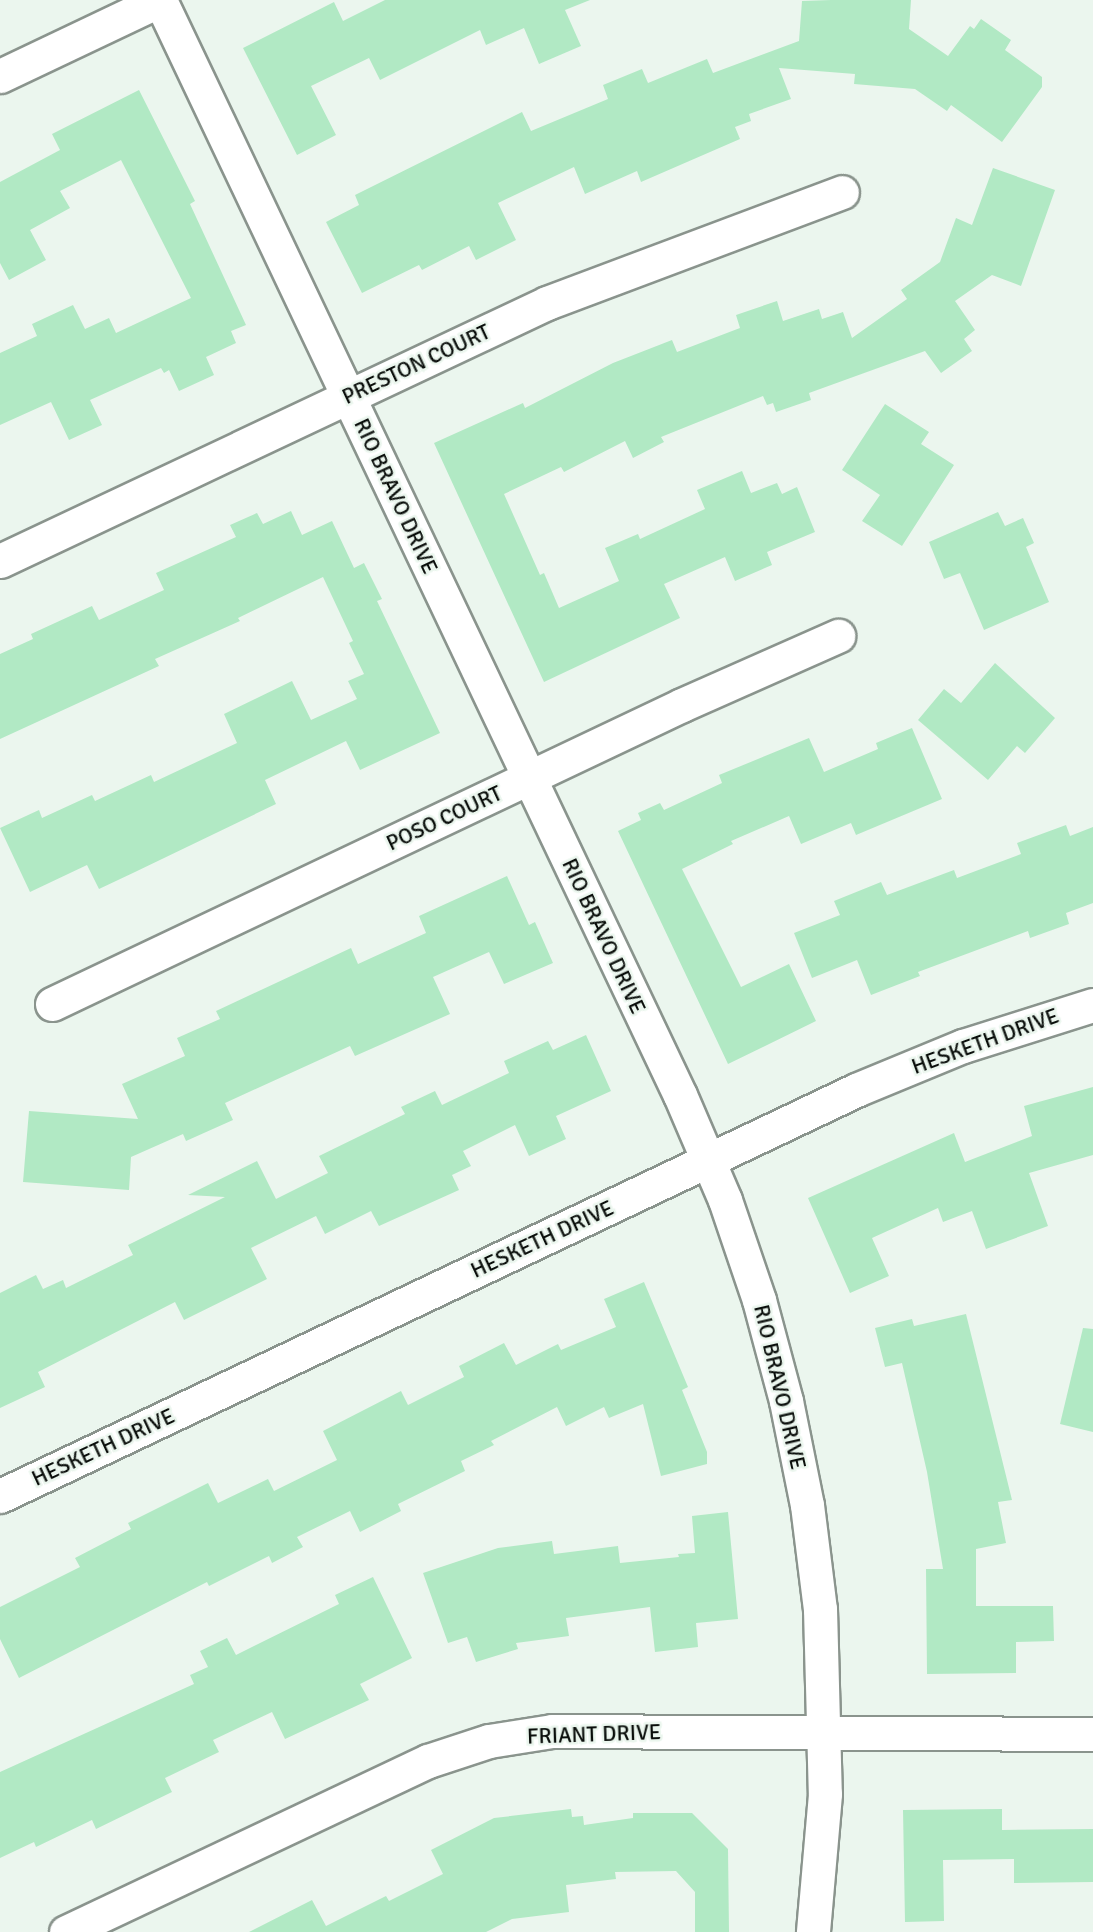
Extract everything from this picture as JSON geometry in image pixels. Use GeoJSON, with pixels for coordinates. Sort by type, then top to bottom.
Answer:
{"type":"FeatureCollection","features":[{"type":"Feature","properties":{"kind":"street"},"geometry":{"type":"LineString","coordinates":[[0,76],[160,0]]}},
{"type":"Feature","properties":{"kind":"street","name":"RIO BRAVO DRIVE"},"geometry":{"type":"LineString","coordinates":[[160,0],[709,1160],[759,1300],[786,1401],[807,1505],[820,1609],[826,1731],[824,1805],[813,1932]]}},
{"type":"Feature","properties":{"kind":"street","name":"PRESTON COURT"},"geometry":{"type":"LineString","coordinates":[[0,561],[547,303],[842,192]]}},
{"type":"Feature","properties":{"kind":"street","name":"POSO COURT"},"geometry":{"type":"LineString","coordinates":[[52,1004],[529,777],[838,636]]}},
{"type":"Feature","properties":{"kind":"street","name":"HESKETH DRIVE"},"geometry":{"type":"LineString","coordinates":[[0,1496],[709,1160],[963,1046],[1093,1005]]}},
{"type":"Feature","properties":{"kind":"street","name":"FRIANT DRIVE"},"geometry":{"type":"LineString","coordinates":[[66,1932],[428,1761],[489,1741],[552,1731],[1093,1734]]}},
{"type":"Feature","properties":{"kind":"building"},"geometry":{"type":"Polygon","coordinates":[[[385,0],[590,0],[565,10],[581,46],[539,64],[524,28],[486,45],[480,30],[380,80],[369,58],[311,86],[336,135],[297,155],[243,48],[334,2],[343,21],[385,0]]]}},
{"type":"Feature","properties":{"kind":"building"},"geometry":{"type":"Polygon","coordinates":[[[911,0],[909,29],[948,56],[970,26],[974,29],[981,19],[1011,40],[1005,50],[1042,77],[1042,87],[1002,142],[951,105],[947,111],[915,89],[854,84],[855,74],[779,68],[791,99],[749,114],[751,121],[735,127],[740,139],[641,182],[637,171],[585,194],[574,167],[498,203],[516,240],[476,260],[469,246],[422,270],[419,265],[362,293],[326,222],[359,205],[355,195],[522,112],[531,131],[608,99],[603,85],[642,69],[648,83],[707,59],[713,73],[799,41],[802,1],[911,0]]]}},
{"type":"Feature","properties":{"kind":"building"},"geometry":{"type":"Polygon","coordinates":[[[139,90],[195,201],[190,204],[246,325],[231,331],[236,343],[206,357],[214,375],[179,391],[169,370],[164,373],[161,368],[90,400],[102,425],[69,440],[51,402],[0,425],[0,353],[37,336],[32,324],[73,305],[85,329],[109,318],[116,333],[191,298],[121,160],[60,191],[70,208],[30,230],[46,260],[9,280],[0,263],[0,182],[60,150],[52,134],[139,90]]]}},
{"type":"Feature","properties":{"kind":"building"},"geometry":{"type":"Polygon","coordinates":[[[993,168],[1055,190],[1021,286],[992,275],[955,301],[975,330],[964,339],[972,351],[941,373],[925,351],[809,393],[811,400],[776,412],[773,403],[767,405],[763,396],[661,437],[664,442],[633,458],[625,441],[564,472],[561,467],[504,494],[540,575],[544,573],[559,608],[619,581],[605,548],[638,534],[640,539],[705,509],[697,490],[742,471],[751,493],[777,483],[782,494],[797,487],[815,532],[767,552],[772,565],[735,581],[725,557],[664,584],[680,618],[544,682],[434,443],[523,403],[525,408],[613,363],[672,340],[677,352],[740,328],[736,315],[777,301],[783,321],[819,309],[822,319],[843,312],[852,338],[907,299],[901,290],[940,262],[956,218],[972,225],[993,168]]]}},
{"type":"Feature","properties":{"kind":"building"},"geometry":{"type":"Polygon","coordinates":[[[885,404],[929,432],[921,444],[954,465],[902,546],[862,521],[880,495],[842,470],[885,404]]]}},
{"type":"Feature","properties":{"kind":"building"},"geometry":{"type":"Polygon","coordinates":[[[291,511],[302,535],[332,521],[354,568],[364,563],[382,599],[377,601],[440,733],[360,770],[346,741],[265,780],[276,804],[135,872],[99,889],[87,865],[30,892],[0,828],[39,810],[42,818],[92,795],[95,801],[151,775],[154,782],[237,743],[224,714],[292,681],[311,720],[357,699],[348,681],[364,674],[349,643],[353,641],[323,577],[238,618],[240,621],[155,659],[159,666],[0,739],[0,654],[33,639],[31,634],[92,606],[99,620],[164,590],[156,573],[236,537],[230,525],[257,513],[263,524],[291,511]]]}},
{"type":"Feature","properties":{"kind":"building"},"geometry":{"type":"Polygon","coordinates":[[[998,512],[1005,526],[1023,518],[1034,543],[1026,547],[1049,602],[984,630],[960,573],[944,579],[929,542],[998,512]]]}},
{"type":"Feature","properties":{"kind":"building"},"geometry":{"type":"Polygon","coordinates":[[[995,663],[1055,718],[1025,753],[1017,746],[988,780],[918,720],[944,689],[961,703],[995,663]]]}},
{"type":"Feature","properties":{"kind":"building"},"geometry":{"type":"Polygon","coordinates":[[[912,728],[942,799],[856,835],[851,823],[801,844],[789,816],[731,841],[733,844],[682,869],[741,987],[789,964],[816,1021],[728,1064],[618,831],[641,820],[638,813],[660,803],[664,810],[722,783],[719,775],[809,738],[824,772],[878,749],[876,743],[912,728]]]}},
{"type":"Feature","properties":{"kind":"building"},"geometry":{"type":"Polygon","coordinates":[[[1066,825],[1070,836],[1093,827],[1093,903],[1066,913],[1069,924],[1030,938],[1028,931],[918,972],[920,976],[871,995],[857,960],[812,978],[794,933],[840,915],[834,901],[881,882],[887,895],[954,870],[957,878],[1021,854],[1017,843],[1066,825]]]}},
{"type":"Feature","properties":{"kind":"building"},"geometry":{"type":"Polygon","coordinates":[[[507,876],[529,925],[535,922],[553,963],[504,984],[489,952],[433,977],[450,1014],[355,1056],[350,1046],[225,1103],[233,1120],[186,1141],[183,1134],[131,1157],[129,1190],[23,1182],[29,1111],[138,1119],[122,1084],[185,1056],[177,1038],[220,1019],[216,1011],[351,948],[358,964],[426,933],[419,916],[507,876]]]}},
{"type":"Feature","properties":{"kind":"building"},"geometry":{"type":"Polygon","coordinates":[[[586,1035],[611,1091],[556,1116],[566,1139],[529,1156],[515,1125],[463,1151],[471,1166],[452,1175],[459,1190],[379,1226],[371,1211],[325,1234],[316,1216],[251,1248],[267,1279],[184,1320],[175,1302],[38,1372],[45,1387],[0,1408],[0,1293],[36,1275],[43,1289],[63,1280],[66,1288],[133,1255],[128,1245],[225,1197],[188,1195],[257,1161],[276,1199],[328,1173],[319,1156],[405,1114],[401,1107],[435,1091],[442,1105],[509,1073],[504,1061],[548,1041],[553,1050],[586,1035]]]}},
{"type":"Feature","properties":{"kind":"building"},"geometry":{"type":"Polygon","coordinates":[[[1093,1087],[1093,1155],[1029,1173],[1048,1226],[986,1249],[972,1211],[943,1222],[938,1208],[872,1238],[889,1276],[850,1293],[808,1198],[954,1133],[965,1162],[1032,1136],[1024,1106],[1093,1087]]]}},
{"type":"Feature","properties":{"kind":"building"},"geometry":{"type":"Polygon","coordinates":[[[644,1282],[688,1387],[682,1390],[707,1452],[707,1464],[661,1476],[643,1404],[609,1418],[604,1407],[566,1426],[557,1407],[491,1441],[494,1445],[461,1461],[465,1471],[398,1504],[401,1511],[360,1532],[350,1511],[297,1537],[303,1547],[272,1563],[269,1556],[209,1586],[207,1582],[19,1678],[0,1639],[0,1607],[80,1567],[75,1558],[131,1529],[128,1523],[208,1483],[218,1503],[268,1479],[274,1491],[337,1460],[323,1431],[401,1391],[408,1405],[464,1377],[459,1366],[504,1343],[516,1365],[558,1344],[561,1350],[616,1327],[604,1299],[644,1282]]]}},
{"type":"Feature","properties":{"kind":"building"},"geometry":{"type":"Polygon","coordinates":[[[966,1314],[1012,1500],[998,1502],[1006,1543],[976,1549],[976,1606],[1053,1606],[1054,1641],[1016,1642],[1016,1673],[927,1674],[926,1569],[943,1569],[927,1472],[902,1363],[885,1367],[875,1328],[912,1319],[914,1326],[966,1314]]]}},
{"type":"Feature","properties":{"kind":"building"},"geometry":{"type":"Polygon","coordinates":[[[1083,1328],[1093,1329],[1093,1432],[1060,1424],[1083,1328]]]}},
{"type":"Feature","properties":{"kind":"building"},"geometry":{"type":"Polygon","coordinates":[[[728,1512],[738,1619],[696,1623],[698,1647],[655,1652],[650,1607],[566,1618],[569,1636],[516,1643],[518,1649],[476,1662],[467,1637],[448,1643],[423,1573],[498,1548],[552,1541],[554,1554],[618,1546],[620,1563],[679,1557],[678,1554],[695,1553],[692,1516],[728,1512]]]}},
{"type":"Feature","properties":{"kind":"building"},"geometry":{"type":"Polygon","coordinates":[[[373,1577],[412,1658],[360,1684],[369,1700],[285,1739],[272,1712],[213,1740],[219,1752],[165,1778],[172,1792],[96,1829],[92,1820],[36,1847],[34,1842],[0,1858],[0,1772],[194,1684],[190,1675],[208,1667],[200,1651],[227,1638],[236,1655],[339,1604],[335,1595],[373,1577]]]}},
{"type":"Feature","properties":{"kind":"building"},"geometry":{"type":"Polygon","coordinates":[[[571,1809],[572,1817],[583,1816],[584,1825],[633,1818],[633,1813],[692,1813],[728,1849],[729,1932],[695,1932],[695,1892],[676,1871],[615,1872],[616,1879],[566,1885],[569,1912],[512,1919],[486,1932],[249,1932],[312,1900],[326,1926],[386,1896],[389,1901],[443,1874],[431,1850],[494,1818],[571,1809]]]}},
{"type":"Feature","properties":{"kind":"building"},"geometry":{"type":"Polygon","coordinates":[[[1002,1809],[1002,1830],[1093,1829],[1093,1882],[1014,1883],[1014,1859],[943,1860],[944,1921],[905,1922],[903,1810],[1002,1809]]]}}]}
